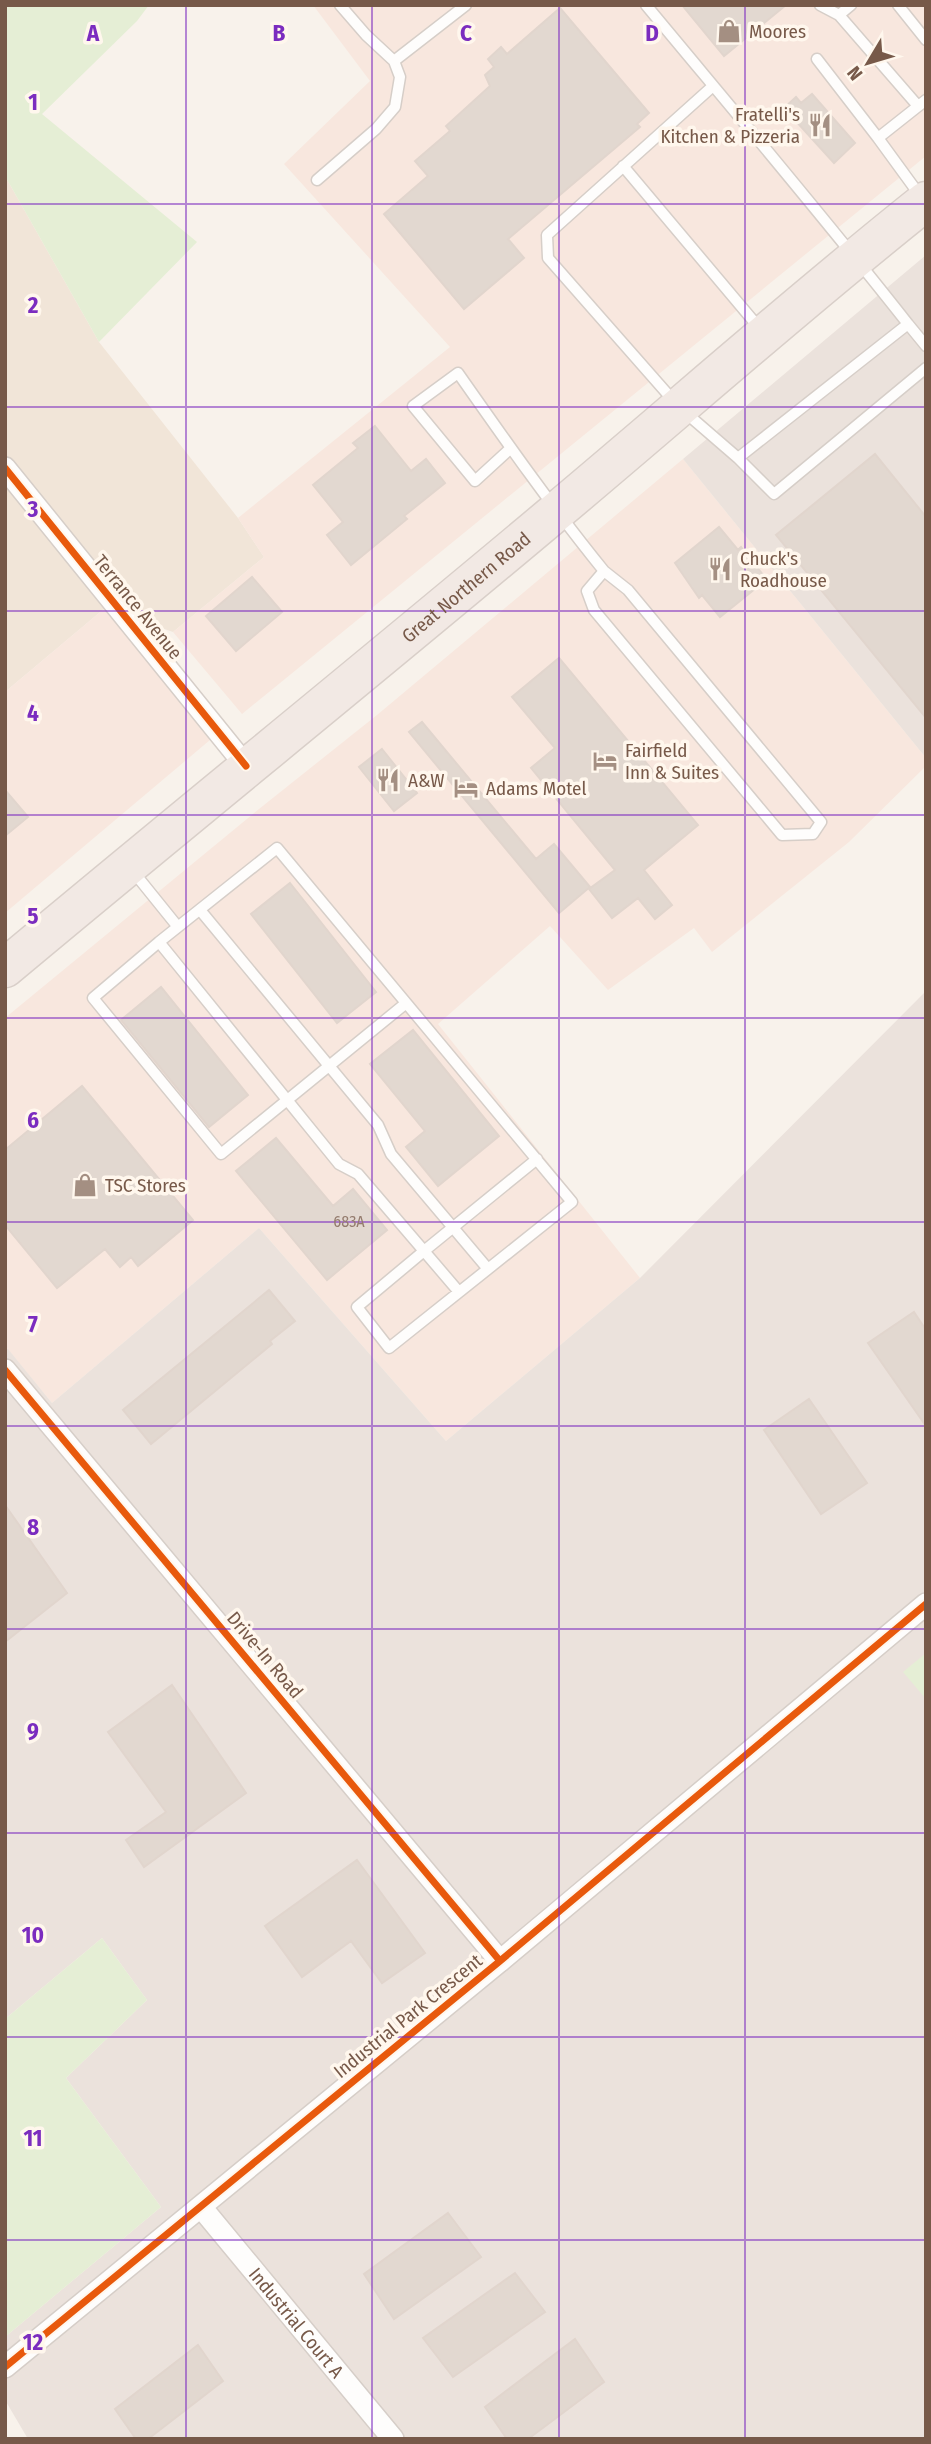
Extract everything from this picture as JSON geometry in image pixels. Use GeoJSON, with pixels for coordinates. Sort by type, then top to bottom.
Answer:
{"type":"FeatureCollection","features":[{"type":"Feature","properties":{"kind":"highway","name":"Great Northern Road"},"geometry":{"type":"LineString","coordinates":[[5,968],[556,512],[855,257],[925,201]]}},
{"type":"Feature","properties":{"kind":"street","name":"Terrance Avenue"},"geometry":{"type":"LineString","coordinates":[[5,468],[246,766]]}},
{"type":"Feature","properties":{"kind":"street","name":"Drive-In Road"},"geometry":{"type":"LineString","coordinates":[[5,1370],[500,1961]]}},
{"type":"Feature","properties":{"kind":"street","name":"Industrial Park Crescent"},"geometry":{"type":"LineString","coordinates":[[5,2367],[500,1961],[926,1604]]}},
{"type":"Feature","properties":{"kind":"street","name":"Industrial Court A"},"geometry":{"type":"LineString","coordinates":[[201,2207],[393,2439]]}},
{"type":"Feature","properties":{"kind":"lane"},"geometry":{"type":"LineString","coordinates":[[317,180],[376,129],[395,107],[400,77],[394,61],[366,35],[340,5]]}},
{"type":"Feature","properties":{"kind":"lane"},"geometry":{"type":"LineString","coordinates":[[394,61],[466,5]]}},
{"type":"Feature","properties":{"kind":"lane"},"geometry":{"type":"LineString","coordinates":[[646,5],[926,346]]}},
{"type":"Feature","properties":{"kind":"lane"},"geometry":{"type":"LineString","coordinates":[[820,5],[839,15],[922,103],[878,138]]}},
{"type":"Feature","properties":{"kind":"lane"},"geometry":{"type":"LineString","coordinates":[[839,15],[851,5]]}},
{"type":"Feature","properties":{"kind":"lane"},"geometry":{"type":"LineString","coordinates":[[898,5],[926,40]]}},
{"type":"Feature","properties":{"kind":"lane"},"geometry":{"type":"LineString","coordinates":[[817,59],[925,201]]}},
{"type":"Feature","properties":{"kind":"lane"},"geometry":{"type":"LineString","coordinates":[[713,86],[547,235],[548,258],[679,407],[738,458],[774,494],[926,368]]}},
{"type":"Feature","properties":{"kind":"lane"},"geometry":{"type":"LineString","coordinates":[[623,166],[764,334]]}},
{"type":"Feature","properties":{"kind":"lane"},"geometry":{"type":"LineString","coordinates":[[738,458],[908,324]]}},
{"type":"Feature","properties":{"kind":"lane"},"geometry":{"type":"LineString","coordinates":[[511,448],[475,481],[413,406],[458,373],[511,448],[556,512],[604,571],[628,590],[821,822],[813,834],[782,835],[594,610],[587,591],[604,571]]}},
{"type":"Feature","properties":{"kind":"lane"},"geometry":{"type":"LineString","coordinates":[[405,1004],[221,1154],[93,998],[277,848],[332,912],[405,1004],[537,1159],[572,1202],[389,1348],[357,1307],[537,1159]]}},
{"type":"Feature","properties":{"kind":"lane"},"geometry":{"type":"LineString","coordinates":[[128,866],[178,927]]}},
{"type":"Feature","properties":{"kind":"lane"},"geometry":{"type":"LineString","coordinates":[[200,909],[378,1125],[391,1154],[488,1269]]}},
{"type":"Feature","properties":{"kind":"lane"},"geometry":{"type":"LineString","coordinates":[[159,942],[339,1164],[358,1174],[459,1292]]}},
{"type":"Feature","properties":{"kind":"shaded area"},"geometry":{"type":"Polygon","coordinates":[[[313,5],[926,5],[926,156],[242,714],[173,632],[264,557],[238,518],[450,347],[284,164],[370,81],[313,5]]]}},
{"type":"Feature","properties":{"kind":"shaded area"},"geometry":{"type":"Polygon","coordinates":[[[5,176],[99,342],[238,518],[264,557],[173,632],[105,608],[5,692],[5,176]]]}},
{"type":"Feature","properties":{"kind":"shaded area"},"geometry":{"type":"Polygon","coordinates":[[[926,255],[926,758],[683,459],[926,255]]]}},
{"type":"Feature","properties":{"kind":"shaded area"},"geometry":{"type":"Polygon","coordinates":[[[683,459],[926,758],[926,766],[849,842],[712,952],[694,928],[608,990],[550,926],[438,1024],[640,1278],[446,1441],[259,1228],[52,1403],[5,1346],[5,1018],[377,715],[683,459]]]}},
{"type":"Feature","properties":{"kind":"shaded area"},"geometry":{"type":"Polygon","coordinates":[[[105,608],[210,740],[5,913],[5,692],[105,608]]]}},
{"type":"Feature","properties":{"kind":"shaded area"},"geometry":{"type":"Polygon","coordinates":[[[926,991],[926,2439],[28,2439],[5,2400],[5,2337],[161,2207],[66,2078],[147,2000],[102,1938],[5,2019],[5,1350],[8,1349],[52,1403],[259,1228],[446,1441],[640,1278],[926,991]]]}},
{"type":"Feature","properties":{"kind":"green space"},"geometry":{"type":"Polygon","coordinates":[[[9,5],[149,5],[137,21],[42,114],[197,242],[99,342],[5,176],[5,8],[9,5]]]}},
{"type":"Feature","properties":{"kind":"green space"},"geometry":{"type":"Polygon","coordinates":[[[926,1653],[926,1699],[903,1672],[926,1653]]]}},
{"type":"Feature","properties":{"kind":"green space"},"geometry":{"type":"Polygon","coordinates":[[[102,1938],[147,2000],[66,2078],[161,2207],[5,2337],[5,2019],[102,1938]]]}},
{"type":"Feature","properties":{"kind":"building","name":"Moores"},"geometry":{"type":"Polygon","coordinates":[[[682,5],[786,5],[724,56],[682,5]]]}},
{"type":"Feature","properties":{"kind":"building"},"geometry":{"type":"Polygon","coordinates":[[[560,8],[649,113],[637,124],[640,127],[508,239],[524,258],[464,309],[384,214],[428,176],[415,161],[450,131],[446,126],[490,86],[485,75],[494,67],[488,59],[501,47],[507,54],[560,8]]]}},
{"type":"Feature","properties":{"kind":"building","name":"Fratelli's Kitchen & Pizzeria"},"geometry":{"type":"Polygon","coordinates":[[[812,94],[855,143],[834,163],[784,108],[796,97],[801,103],[812,94]]]}},
{"type":"Feature","properties":{"kind":"building"},"geometry":{"type":"Polygon","coordinates":[[[375,426],[411,471],[426,459],[445,483],[404,516],[407,519],[351,565],[327,535],[343,522],[313,485],[358,448],[353,443],[375,426]]]}},
{"type":"Feature","properties":{"kind":"building"},"geometry":{"type":"Polygon","coordinates":[[[875,454],[926,517],[926,718],[776,535],[875,454]]]}},
{"type":"Feature","properties":{"kind":"building","name":"Chuck's Roadhouse"},"geometry":{"type":"Polygon","coordinates":[[[719,527],[738,550],[741,547],[764,576],[759,580],[761,584],[720,617],[702,595],[699,598],[675,563],[719,527]]]}},
{"type":"Feature","properties":{"kind":"building"},"geometry":{"type":"Polygon","coordinates":[[[252,577],[282,612],[236,651],[206,616],[252,577]]]}},
{"type":"Feature","properties":{"kind":"building","name":"Fairfield Inn & Suites"},"geometry":{"type":"Polygon","coordinates":[[[559,658],[698,825],[644,870],[672,905],[655,919],[638,898],[612,918],[589,889],[615,870],[531,768],[555,748],[512,697],[559,658]]]}},
{"type":"Feature","properties":{"kind":"building","name":"Adams Motel"},"geometry":{"type":"Polygon","coordinates":[[[422,722],[536,859],[554,844],[590,887],[559,913],[409,732],[422,722]]]}},
{"type":"Feature","properties":{"kind":"building","name":"A&W"},"geometry":{"type":"Polygon","coordinates":[[[382,749],[417,793],[394,811],[359,767],[382,749]]]}},
{"type":"Feature","properties":{"kind":"building"},"geometry":{"type":"Polygon","coordinates":[[[5,790],[28,817],[5,836],[5,790]]]}},
{"type":"Feature","properties":{"kind":"building"},"geometry":{"type":"Polygon","coordinates":[[[290,883],[376,992],[337,1023],[251,914],[290,883]]]}},
{"type":"Feature","properties":{"kind":"building"},"geometry":{"type":"Polygon","coordinates":[[[161,987],[248,1095],[209,1127],[121,1020],[161,987]]]}},
{"type":"Feature","properties":{"kind":"building"},"geometry":{"type":"Polygon","coordinates":[[[413,1030],[499,1136],[438,1186],[406,1147],[425,1131],[370,1064],[413,1030]]]}},
{"type":"Feature","properties":{"kind":"building","name":"TSC Stores"},"geometry":{"type":"Polygon","coordinates":[[[82,1086],[193,1220],[138,1266],[131,1257],[120,1267],[105,1249],[57,1288],[5,1225],[5,1150],[82,1086]]]}},
{"type":"Feature","properties":{"kind":"building"},"geometry":{"type":"Polygon","coordinates":[[[276,1138],[333,1206],[353,1189],[387,1230],[327,1280],[236,1171],[276,1138]]]}},
{"type":"Feature","properties":{"kind":"building"},"geometry":{"type":"Polygon","coordinates":[[[269,1290],[295,1321],[270,1341],[272,1344],[151,1444],[123,1410],[269,1290]]]}},
{"type":"Feature","properties":{"kind":"building"},"geometry":{"type":"Polygon","coordinates":[[[914,1312],[926,1330],[926,1426],[868,1343],[914,1312]]]}},
{"type":"Feature","properties":{"kind":"building"},"geometry":{"type":"Polygon","coordinates":[[[809,1399],[867,1483],[821,1514],[764,1430],[809,1399]]]}},
{"type":"Feature","properties":{"kind":"building"},"geometry":{"type":"Polygon","coordinates":[[[5,1505],[67,1593],[5,1642],[5,1505]]]}},
{"type":"Feature","properties":{"kind":"building"},"geometry":{"type":"Polygon","coordinates":[[[172,1685],[246,1793],[144,1867],[126,1840],[166,1812],[108,1732],[172,1685]]]}},
{"type":"Feature","properties":{"kind":"building"},"geometry":{"type":"Polygon","coordinates":[[[357,1860],[425,1953],[382,1983],[351,1941],[302,1977],[265,1926],[357,1860]]]}},
{"type":"Feature","properties":{"kind":"building"},"geometry":{"type":"Polygon","coordinates":[[[448,2213],[481,2257],[394,2319],[364,2274],[448,2213]]]}},
{"type":"Feature","properties":{"kind":"building"},"geometry":{"type":"Polygon","coordinates":[[[515,2273],[545,2312],[453,2377],[423,2338],[515,2273]]]}},
{"type":"Feature","properties":{"kind":"building"},"geometry":{"type":"Polygon","coordinates":[[[575,2339],[604,2382],[528,2439],[507,2439],[485,2407],[575,2339]]]}},
{"type":"Feature","properties":{"kind":"building"},"geometry":{"type":"Polygon","coordinates":[[[198,2345],[223,2381],[148,2439],[136,2439],[115,2409],[198,2345]]]}},
{"type":"Feature","properties":{"kind":"cycle path"},"geometry":{"type":"LineString","coordinates":[[5,468],[246,766]]}},
{"type":"Feature","properties":{"kind":"cycle path"},"geometry":{"type":"LineString","coordinates":[[5,1370],[500,1961]]}},
{"type":"Feature","properties":{"kind":"cycle path"},"geometry":{"type":"LineString","coordinates":[[5,2367],[500,1961],[926,1604]]}},
{"type":"Feature","properties":{"kind":"place","name":"Moores"},"geometry":{"type":"Point","coordinates":[729,31]}},
{"type":"Feature","properties":{"kind":"place","name":"Fratelli's Kitchen & Pizzeria"},"geometry":{"type":"Point","coordinates":[820,125]}},
{"type":"Feature","properties":{"kind":"place","name":"Chuck's Roadhouse"},"geometry":{"type":"Point","coordinates":[720,569]}},
{"type":"Feature","properties":{"kind":"place","name":"Fairfield Inn & Suites"},"geometry":{"type":"Point","coordinates":[605,761]}},
{"type":"Feature","properties":{"kind":"place","name":"A&W"},"geometry":{"type":"Point","coordinates":[388,780]}},
{"type":"Feature","properties":{"kind":"place","name":"Adams Motel"},"geometry":{"type":"Point","coordinates":[466,788]}},
{"type":"Feature","properties":{"kind":"place","name":"TSC Stores"},"geometry":{"type":"Point","coordinates":[85,1185]}}]}
